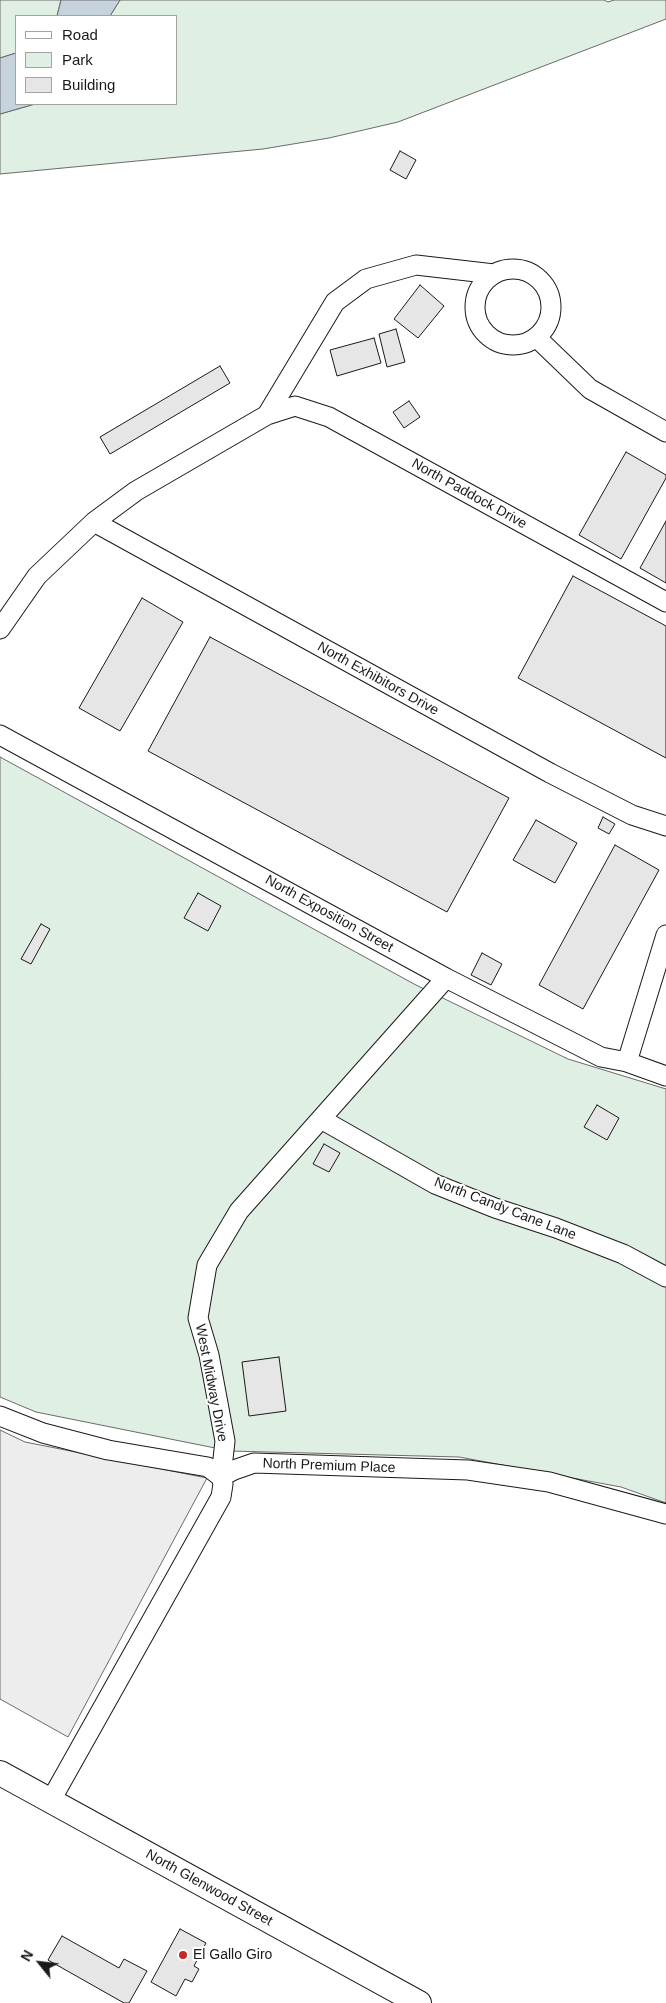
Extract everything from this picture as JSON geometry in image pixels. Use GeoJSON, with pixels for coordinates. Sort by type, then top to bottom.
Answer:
{"type":"FeatureCollection","features":[{"type":"Feature","properties":{"kind":"main road","name":"North Glenwood Street"},"geometry":{"type":"LineString","coordinates":[[0,1772],[419,2003]]}},
{"type":"Feature","properties":{"kind":"street"},"geometry":{"type":"LineString","coordinates":[[267,415],[335,302],[366,278],[416,265],[494,274]]}},
{"type":"Feature","properties":{"kind":"street"},"geometry":{"type":"LineString","coordinates":[[506,270],[518,270],[530,273],[540,281],[547,292],[550,316],[544,328],[536,337],[525,343],[513,345],[500,343],[490,337],[482,328],[476,317],[475,305],[478,293],[484,282],[494,274],[506,270]]}},
{"type":"Feature","properties":{"kind":"street"},"geometry":{"type":"LineString","coordinates":[[536,337],[590,389],[666,432]]}},
{"type":"Feature","properties":{"kind":"street","name":"North Paddock Drive"},"geometry":{"type":"LineString","coordinates":[[0,629],[37,576],[94,522],[136,491],[267,415],[295,406],[329,417],[666,602]]}},
{"type":"Feature","properties":{"kind":"street","name":"North Exhibitors Drive"},"geometry":{"type":"LineString","coordinates":[[94,522],[550,773],[632,815],[666,826]]}},
{"type":"Feature","properties":{"kind":"street","name":"North Exposition Street"},"geometry":{"type":"LineString","coordinates":[[0,734],[446,978],[601,1057],[627,1062],[666,1076]]}},
{"type":"Feature","properties":{"kind":"street"},"geometry":{"type":"LineString","coordinates":[[627,1062],[666,934]]}},
{"type":"Feature","properties":{"kind":"street","name":"West Midway Drive"},"geometry":{"type":"LineString","coordinates":[[51,1800],[221,1497],[225,1441],[209,1355],[198,1318],[207,1265],[239,1211],[446,978]]}},
{"type":"Feature","properties":{"kind":"street","name":"North Candy Cane Lane"},"geometry":{"type":"LineString","coordinates":[[321,1119],[435,1184],[495,1208],[556,1228],[623,1254],[666,1277]]}},
{"type":"Feature","properties":{"kind":"street"},"geometry":{"type":"LineString","coordinates":[[0,1416],[44,1433],[108,1450],[208,1467],[221,1476]]}},
{"type":"Feature","properties":{"kind":"street","name":"North Premium Place"},"geometry":{"type":"LineString","coordinates":[[221,1476],[254,1463],[468,1470],[549,1482],[666,1514]]}},
{"type":"Feature","properties":{"kind":"green space"},"geometry":{"type":"Polygon","coordinates":[[[0,0],[61,0],[57,15],[15,15],[15,53],[0,58],[0,0]]]}},
{"type":"Feature","properties":{"kind":"green space"},"geometry":{"type":"Polygon","coordinates":[[[120,0],[604,0],[608,2],[614,0],[666,0],[666,19],[398,122],[329,138],[263,149],[0,174],[0,114],[32,105],[178,105],[178,15],[111,15],[120,0]]]}},
{"type":"Feature","properties":{"kind":"green space"},"geometry":{"type":"Polygon","coordinates":[[[0,757],[414,984],[568,1059],[666,1089],[666,1503],[621,1487],[459,1457],[230,1451],[36,1412],[0,1397],[0,757]]]}},
{"type":"Feature","properties":{"kind":"shaded area"},"geometry":{"type":"Polygon","coordinates":[[[61,0],[120,0],[111,15],[57,15],[61,0]]]}},
{"type":"Feature","properties":{"kind":"shaded area"},"geometry":{"type":"Polygon","coordinates":[[[15,53],[15,105],[32,105],[0,114],[0,58],[15,53]]]}},
{"type":"Feature","properties":{"kind":"shaded area"},"geometry":{"type":"Polygon","coordinates":[[[0,1430],[25,1442],[207,1478],[68,1737],[0,1699],[0,1430]]]}},
{"type":"Feature","properties":{"kind":"building"},"geometry":{"type":"Polygon","coordinates":[[[400,151],[416,160],[406,179],[390,170],[400,151]]]}},
{"type":"Feature","properties":{"kind":"building"},"geometry":{"type":"Polygon","coordinates":[[[420,285],[444,306],[418,338],[394,319],[420,285]]]}},
{"type":"Feature","properties":{"kind":"building"},"geometry":{"type":"Polygon","coordinates":[[[396,329],[405,362],[387,367],[379,334],[396,329]]]}},
{"type":"Feature","properties":{"kind":"building"},"geometry":{"type":"Polygon","coordinates":[[[374,338],[381,363],[337,376],[330,350],[374,338]]]}},
{"type":"Feature","properties":{"kind":"building"},"geometry":{"type":"Polygon","coordinates":[[[220,366],[230,383],[110,454],[100,437],[220,366]]]}},
{"type":"Feature","properties":{"kind":"building"},"geometry":{"type":"Polygon","coordinates":[[[409,401],[420,417],[404,428],[393,412],[409,401]]]}},
{"type":"Feature","properties":{"kind":"building"},"geometry":{"type":"Polygon","coordinates":[[[626,452],[666,475],[666,478],[621,559],[579,535],[626,452]]]}},
{"type":"Feature","properties":{"kind":"building"},"geometry":{"type":"Polygon","coordinates":[[[666,521],[666,583],[640,568],[666,521]]]}},
{"type":"Feature","properties":{"kind":"building"},"geometry":{"type":"Polygon","coordinates":[[[573,576],[666,626],[666,758],[518,678],[573,576]]]}},
{"type":"Feature","properties":{"kind":"building"},"geometry":{"type":"Polygon","coordinates":[[[142,598],[183,622],[120,731],[79,708],[142,598]]]}},
{"type":"Feature","properties":{"kind":"building"},"geometry":{"type":"Polygon","coordinates":[[[210,637],[509,798],[447,912],[148,751],[210,637]]]}},
{"type":"Feature","properties":{"kind":"building"},"geometry":{"type":"Polygon","coordinates":[[[603,817],[615,824],[609,834],[598,828],[603,817]]]}},
{"type":"Feature","properties":{"kind":"building"},"geometry":{"type":"Polygon","coordinates":[[[536,820],[577,843],[555,883],[513,860],[536,820]]]}},
{"type":"Feature","properties":{"kind":"building"},"geometry":{"type":"Polygon","coordinates":[[[615,845],[659,870],[583,1009],[539,985],[615,845]]]}},
{"type":"Feature","properties":{"kind":"building"},"geometry":{"type":"Polygon","coordinates":[[[198,893],[221,906],[208,931],[184,918],[198,893]]]}},
{"type":"Feature","properties":{"kind":"building"},"geometry":{"type":"Polygon","coordinates":[[[41,924],[50,929],[31,964],[21,959],[41,924]]]}},
{"type":"Feature","properties":{"kind":"building"},"geometry":{"type":"Polygon","coordinates":[[[482,953],[502,964],[491,985],[471,975],[482,953]]]}},
{"type":"Feature","properties":{"kind":"building"},"geometry":{"type":"Polygon","coordinates":[[[597,1105],[619,1118],[607,1140],[584,1127],[597,1105]]]}},
{"type":"Feature","properties":{"kind":"building"},"geometry":{"type":"Polygon","coordinates":[[[324,1144],[340,1153],[329,1172],[313,1164],[324,1144]]]}},
{"type":"Feature","properties":{"kind":"building"},"geometry":{"type":"Polygon","coordinates":[[[279,1357],[286,1411],[249,1416],[242,1362],[279,1357]]]}},
{"type":"Feature","properties":{"kind":"building","name":"El Gallo Giro"},"geometry":{"type":"Polygon","coordinates":[[[180,1929],[206,1943],[194,1966],[199,1969],[192,1982],[185,1979],[176,1996],[151,1982],[180,1929]]]}},
{"type":"Feature","properties":{"kind":"building"},"geometry":{"type":"Polygon","coordinates":[[[62,1936],[119,1968],[124,1959],[147,1971],[129,2003],[124,2003],[48,1960],[62,1936]]]}},
{"type":"Feature","properties":{"kind":"place","name":"El Gallo Giro"},"geometry":{"type":"Point","coordinates":[183,1955]}}]}
